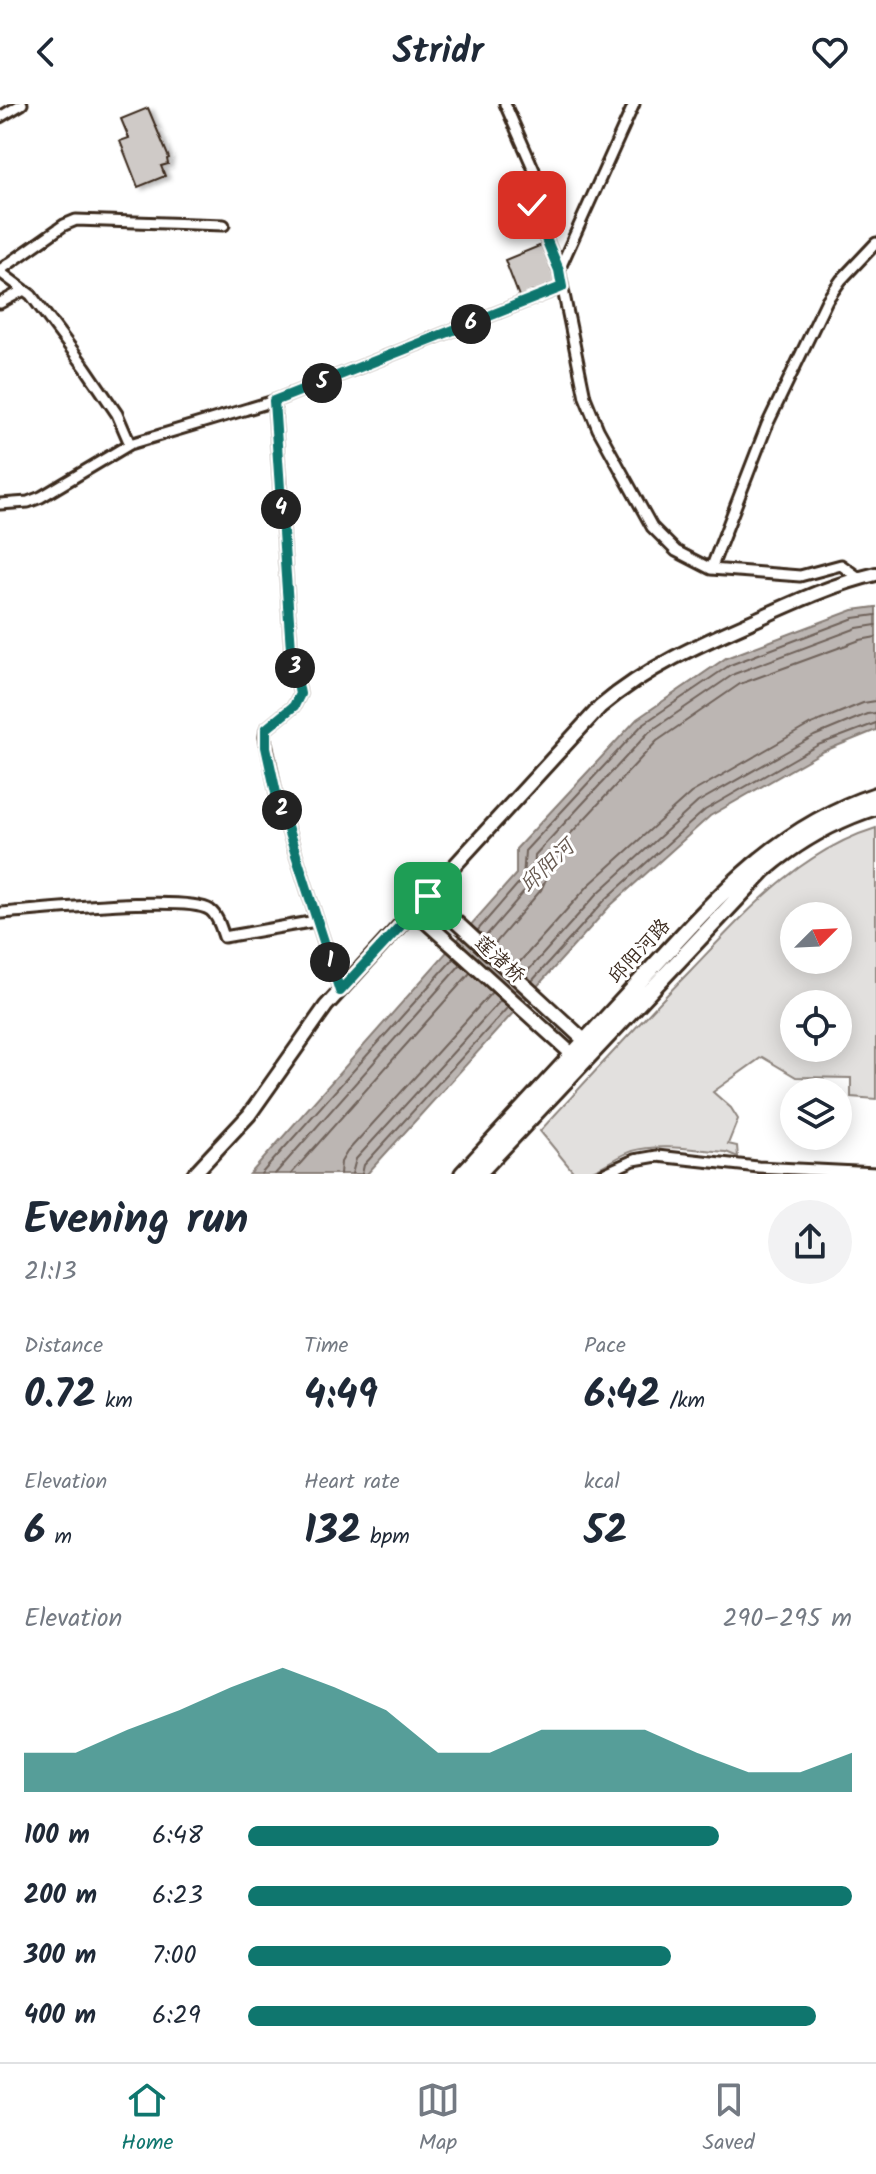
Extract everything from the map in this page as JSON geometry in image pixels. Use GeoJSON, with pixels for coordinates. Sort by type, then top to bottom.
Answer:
{"type":"FeatureCollection","features":[{"type":"Feature","properties":{"kind":"main road","name":"邱阳河路"},"geometry":{"type":"LineString","coordinates":[[462,1174],[756,861],[808,824],[876,795]]}},
{"type":"Feature","properties":{"kind":"main road","name":"邱阳河路"},"geometry":{"type":"LineString","coordinates":[[478,1174],[765,869],[814,834],[876,807]]}},
{"type":"Feature","properties":{"kind":"street"},"geometry":{"type":"LineString","coordinates":[[0,117],[22,104]]}},
{"type":"Feature","properties":{"kind":"street"},"geometry":{"type":"LineString","coordinates":[[505,104],[532,164],[535,175],[532,205],[559,270],[585,397],[598,429],[652,527],[676,551],[711,569],[800,576],[841,565],[859,578]]}},
{"type":"Feature","properties":{"kind":"street"},"geometry":{"type":"LineString","coordinates":[[559,270],[634,104]]}},
{"type":"Feature","properties":{"kind":"street"},"geometry":{"type":"LineString","coordinates":[[130,444],[117,414],[96,382],[31,295],[0,271],[64,225],[76,220],[224,225]]}},
{"type":"Feature","properties":{"kind":"street"},"geometry":{"type":"LineString","coordinates":[[711,569],[767,425],[827,300],[876,243]]}},
{"type":"Feature","properties":{"kind":"street"},"geometry":{"type":"LineString","coordinates":[[0,504],[28,502],[41,497],[130,444],[274,401],[562,287]]}},
{"type":"Feature","properties":{"kind":"street"},"geometry":{"type":"LineString","coordinates":[[0,303],[24,290]]}},
{"type":"Feature","properties":{"kind":"street"},"geometry":{"type":"LineString","coordinates":[[274,401],[291,649],[300,694],[294,706],[266,729],[265,737],[276,793],[340,991]]}},
{"type":"Feature","properties":{"kind":"street"},"geometry":{"type":"LineString","coordinates":[[194,1174],[249,1115],[294,1048],[340,991],[586,721],[623,689],[682,652],[811,595],[876,574]]}},
{"type":"Feature","properties":{"kind":"street","name":"莲渚桥"},"geometry":{"type":"LineString","coordinates":[[428,896],[585,1041]]}},
{"type":"Feature","properties":{"kind":"street"},"geometry":{"type":"LineString","coordinates":[[0,913],[165,903],[195,905],[214,914],[224,937],[316,921]]}},
{"type":"Feature","properties":{"kind":"street","name":"莲渚桥"},"geometry":{"type":"LineString","coordinates":[[414,911],[572,1054]]}},
{"type":"Feature","properties":{"kind":"street"},"geometry":{"type":"LineString","coordinates":[[603,1174],[651,1156],[758,1167],[876,1173]]}},
{"type":"Feature","properties":{"kind":"shaded area"},"geometry":{"type":"Polygon","coordinates":[[[876,828],[876,1099],[852,1097],[852,1078],[796,1077],[762,1057],[713,1092],[738,1119],[728,1144],[737,1146],[738,1157],[726,1152],[691,1149],[643,1149],[624,1154],[598,1169],[575,1174],[540,1131],[753,907],[798,868],[822,852],[876,828]]]}},
{"type":"Feature","properties":{"kind":"water","name":"邱阳河"},"geometry":{"type":"Polygon","coordinates":[[[876,607],[876,730],[822,752],[710,816],[610,906],[367,1174],[250,1174],[516,874],[516,849],[637,719],[726,658],[853,610],[876,607]]]}},
{"type":"Feature","properties":{"kind":"building"},"geometry":{"type":"Polygon","coordinates":[[[148,108],[169,158],[168,164],[161,166],[165,176],[138,187],[120,141],[129,138],[121,119],[148,108]]]}},
{"type":"Feature","properties":{"kind":"building"},"geometry":{"type":"Polygon","coordinates":[[[544,244],[560,283],[520,299],[505,260],[544,244]]]}},
{"type":"Feature","properties":{"kind":"route"},"geometry":{"type":"LineString","coordinates":[[428,896],[340,991],[276,793],[266,747],[266,729],[300,699],[291,649],[274,401],[407,351],[562,287],[559,270],[532,205]]}}]}
